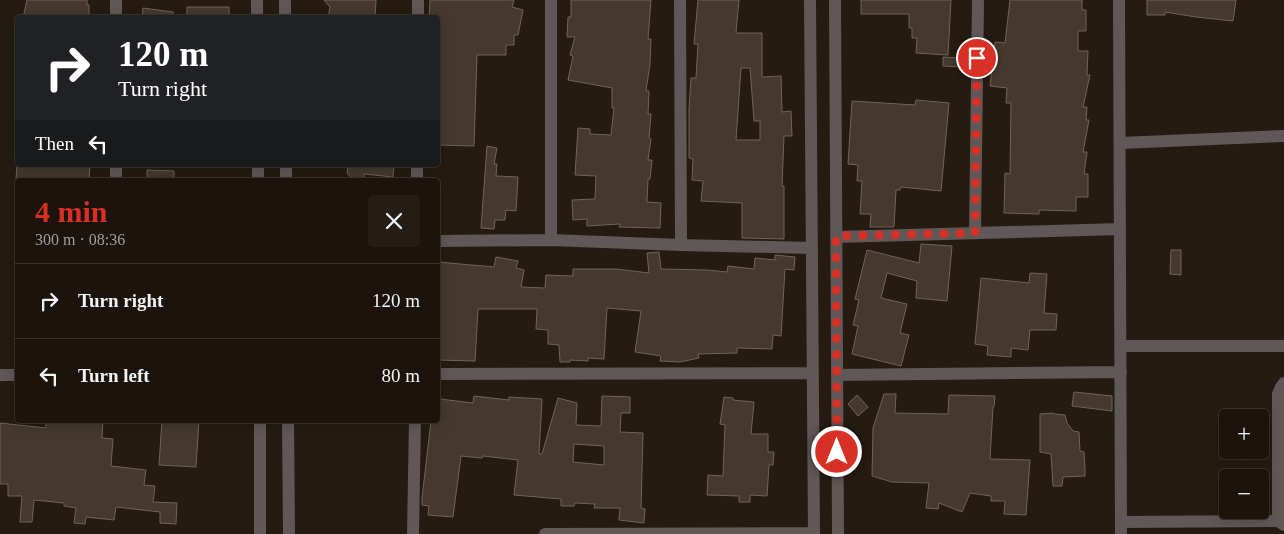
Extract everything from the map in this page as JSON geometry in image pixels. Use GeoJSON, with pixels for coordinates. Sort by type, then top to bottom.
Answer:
{"type":"FeatureCollection","features":[{"type":"Feature","properties":{"kind":"street"},"geometry":{"type":"LineString","coordinates":[[116,0],[116,15]]}},
{"type":"Feature","properties":{"kind":"street"},"geometry":{"type":"LineString","coordinates":[[257,0],[258,15]]}},
{"type":"Feature","properties":{"kind":"street"},"geometry":{"type":"LineString","coordinates":[[285,0],[285,15]]}},
{"type":"Feature","properties":{"kind":"street"},"geometry":{"type":"LineString","coordinates":[[418,0],[418,15]]}},
{"type":"Feature","properties":{"kind":"street"},"geometry":{"type":"LineString","coordinates":[[551,0],[551,240]]}},
{"type":"Feature","properties":{"kind":"street"},"geometry":{"type":"LineString","coordinates":[[680,0],[681,245]]}},
{"type":"Feature","properties":{"kind":"street"},"geometry":{"type":"LineString","coordinates":[[545,534],[814,533],[810,0]]}},
{"type":"Feature","properties":{"kind":"street"},"geometry":{"type":"LineString","coordinates":[[836,0],[838,534]]}},
{"type":"Feature","properties":{"kind":"street"},"geometry":{"type":"LineString","coordinates":[[975,233],[978,0]]}},
{"type":"Feature","properties":{"kind":"street"},"geometry":{"type":"LineString","coordinates":[[1119,0],[1121,528],[1281,523],[1278,394],[1284,383]]}},
{"type":"Feature","properties":{"kind":"street"},"geometry":{"type":"LineString","coordinates":[[1120,143],[1284,136]]}},
{"type":"Feature","properties":{"kind":"street"},"geometry":{"type":"LineString","coordinates":[[836,236],[1120,229]]}},
{"type":"Feature","properties":{"kind":"street"},"geometry":{"type":"LineString","coordinates":[[440,241],[551,240],[812,248]]}},
{"type":"Feature","properties":{"kind":"street"},"geometry":{"type":"LineString","coordinates":[[1120,346],[1284,346]]}},
{"type":"Feature","properties":{"kind":"street"},"geometry":{"type":"LineString","coordinates":[[837,375],[1120,372]]}},
{"type":"Feature","properties":{"kind":"street"},"geometry":{"type":"LineString","coordinates":[[440,374],[813,373]]}},
{"type":"Feature","properties":{"kind":"street"},"geometry":{"type":"LineString","coordinates":[[0,375],[15,374]]}},
{"type":"Feature","properties":{"kind":"street"},"geometry":{"type":"LineString","coordinates":[[260,423],[260,534]]}},
{"type":"Feature","properties":{"kind":"street"},"geometry":{"type":"LineString","coordinates":[[288,423],[289,534]]}},
{"type":"Feature","properties":{"kind":"street"},"geometry":{"type":"LineString","coordinates":[[413,534],[414,423]]}},
{"type":"Feature","properties":{"kind":"building"},"geometry":{"type":"Polygon","coordinates":[[[27,0],[87,0],[87,5],[89,5],[89,15],[24,15],[27,0]]]}},
{"type":"Feature","properties":{"kind":"building"},"geometry":{"type":"Polygon","coordinates":[[[324,0],[376,0],[375,15],[329,15],[330,7],[324,0]]]}},
{"type":"Feature","properties":{"kind":"building"},"geometry":{"type":"Polygon","coordinates":[[[430,0],[514,0],[512,7],[523,10],[518,35],[514,35],[514,45],[506,45],[506,55],[477,55],[474,146],[440,145],[440,15],[429,15],[430,0]]]}},
{"type":"Feature","properties":{"kind":"building"},"geometry":{"type":"Polygon","coordinates":[[[571,0],[651,0],[648,39],[651,39],[650,64],[646,91],[649,91],[648,114],[651,114],[649,138],[651,139],[648,160],[652,160],[650,179],[648,179],[647,202],[661,203],[660,228],[619,227],[620,224],[587,226],[587,219],[573,220],[572,200],[595,199],[596,176],[575,175],[578,128],[590,129],[590,134],[611,135],[614,108],[612,108],[612,88],[568,80],[573,56],[570,55],[575,37],[567,37],[568,17],[571,17],[571,0]]]}},
{"type":"Feature","properties":{"kind":"building"},"geometry":{"type":"Polygon","coordinates":[[[698,0],[739,0],[736,33],[762,33],[762,77],[781,76],[782,112],[791,111],[792,136],[784,136],[782,186],[784,186],[784,239],[742,238],[742,203],[701,201],[703,181],[692,180],[693,159],[689,158],[691,78],[696,78],[698,44],[694,44],[698,0]],[[741,68],[736,140],[760,140],[760,121],[754,121],[750,68],[741,68]]]}},
{"type":"Feature","properties":{"kind":"building"},"geometry":{"type":"Polygon","coordinates":[[[861,0],[951,0],[948,55],[916,53],[917,38],[912,38],[912,28],[909,28],[909,14],[861,14],[861,0]]]}},
{"type":"Feature","properties":{"kind":"building"},"geometry":{"type":"Polygon","coordinates":[[[1010,0],[1082,0],[1082,10],[1086,10],[1086,31],[1078,31],[1078,51],[1088,51],[1087,75],[1090,75],[1083,107],[1087,107],[1086,120],[1089,120],[1083,152],[1087,152],[1084,174],[1088,174],[1088,197],[1076,197],[1076,211],[1039,210],[1039,214],[1004,213],[1005,173],[1010,174],[1011,103],[1006,103],[1007,88],[990,86],[995,42],[1005,43],[1010,0]]]}},
{"type":"Feature","properties":{"kind":"building"},"geometry":{"type":"Polygon","coordinates":[[[1147,0],[1236,0],[1233,21],[1165,12],[1165,15],[1147,15],[1147,0]]]}},
{"type":"Feature","properties":{"kind":"building"},"geometry":{"type":"Polygon","coordinates":[[[187,7],[229,7],[229,15],[187,15],[187,7]]]}},
{"type":"Feature","properties":{"kind":"building"},"geometry":{"type":"Polygon","coordinates":[[[143,8],[173,12],[173,15],[142,15],[143,8]]]}},
{"type":"Feature","properties":{"kind":"building"},"geometry":{"type":"Polygon","coordinates":[[[943,57],[960,58],[959,67],[943,66],[943,57]]]}},
{"type":"Feature","properties":{"kind":"building"},"geometry":{"type":"Polygon","coordinates":[[[916,100],[949,103],[941,191],[901,187],[900,190],[896,190],[894,227],[870,227],[871,214],[860,214],[862,181],[857,181],[858,165],[848,164],[852,101],[915,105],[916,100]]]}},
{"type":"Feature","properties":{"kind":"building"},"geometry":{"type":"Polygon","coordinates":[[[487,146],[497,148],[494,164],[497,164],[496,176],[518,177],[516,211],[506,210],[505,220],[495,220],[494,229],[481,228],[487,146]]]}},
{"type":"Feature","properties":{"kind":"building"},"geometry":{"type":"Polygon","coordinates":[[[17,167],[90,167],[89,178],[16,178],[17,167]]]}},
{"type":"Feature","properties":{"kind":"building"},"geometry":{"type":"Polygon","coordinates":[[[348,167],[394,167],[393,177],[364,174],[364,178],[351,178],[347,173],[348,167]]]}},
{"type":"Feature","properties":{"kind":"building"},"geometry":{"type":"Polygon","coordinates":[[[147,170],[174,171],[174,178],[147,178],[147,170]]]}},
{"type":"Feature","properties":{"kind":"building"},"geometry":{"type":"Polygon","coordinates":[[[921,244],[952,246],[947,301],[916,298],[917,281],[887,273],[881,298],[907,304],[900,333],[909,335],[901,366],[852,354],[858,326],[853,325],[859,300],[855,299],[867,250],[919,263],[921,244]]]}},
{"type":"Feature","properties":{"kind":"building"},"geometry":{"type":"Polygon","coordinates":[[[1171,250],[1181,250],[1181,275],[1170,274],[1171,250]]]}},
{"type":"Feature","properties":{"kind":"building"},"geometry":{"type":"Polygon","coordinates":[[[659,252],[661,269],[727,272],[728,266],[754,269],[755,258],[775,260],[775,255],[795,257],[794,270],[785,269],[781,336],[773,335],[772,349],[737,348],[737,353],[698,354],[699,358],[680,362],[660,361],[661,356],[635,352],[641,311],[607,308],[604,359],[588,358],[588,361],[570,360],[570,362],[560,362],[559,345],[548,344],[548,330],[536,329],[537,309],[478,309],[475,361],[440,360],[440,262],[494,267],[496,257],[518,261],[516,268],[524,270],[521,287],[545,288],[546,275],[573,276],[573,269],[616,269],[649,273],[647,253],[659,252]]]}},
{"type":"Feature","properties":{"kind":"building"},"geometry":{"type":"Polygon","coordinates":[[[1030,273],[1047,274],[1044,313],[1057,314],[1056,330],[1030,330],[1028,350],[1011,348],[1011,357],[987,355],[988,346],[975,344],[981,278],[1029,283],[1030,273]]]}},
{"type":"Feature","properties":{"kind":"building"},"geometry":{"type":"Polygon","coordinates":[[[1074,392],[1112,396],[1112,411],[1072,406],[1074,392]]]}},
{"type":"Feature","properties":{"kind":"building"},"geometry":{"type":"Polygon","coordinates":[[[884,394],[896,394],[895,413],[948,414],[949,395],[995,396],[990,459],[1030,460],[1026,515],[1004,514],[1005,501],[991,501],[991,496],[970,493],[962,512],[939,503],[938,509],[926,508],[929,483],[892,482],[872,476],[873,428],[884,394]]]}},
{"type":"Feature","properties":{"kind":"building"},"geometry":{"type":"Polygon","coordinates":[[[857,395],[868,407],[858,416],[848,404],[857,395]]]}},
{"type":"Feature","properties":{"kind":"building"},"geometry":{"type":"Polygon","coordinates":[[[474,396],[509,400],[509,397],[542,399],[539,454],[542,454],[558,398],[577,403],[576,425],[601,426],[602,396],[630,397],[630,413],[621,413],[620,432],[643,433],[641,508],[645,509],[644,523],[619,520],[620,508],[594,508],[595,504],[575,503],[574,506],[561,506],[561,499],[514,495],[518,460],[483,456],[482,458],[461,456],[453,517],[428,515],[429,506],[422,505],[422,498],[431,423],[440,423],[440,399],[473,403],[474,396]],[[574,444],[573,462],[604,465],[604,446],[574,444]]]}},
{"type":"Feature","properties":{"kind":"building"},"geometry":{"type":"Polygon","coordinates":[[[724,397],[754,402],[751,434],[768,434],[768,452],[774,452],[773,465],[769,465],[767,496],[750,495],[750,502],[739,502],[739,496],[707,495],[708,475],[723,476],[725,425],[720,424],[724,397]]]}},
{"type":"Feature","properties":{"kind":"building"},"geometry":{"type":"Polygon","coordinates":[[[1053,413],[1065,415],[1067,423],[1073,431],[1079,432],[1080,451],[1084,452],[1085,476],[1063,477],[1062,486],[1053,486],[1051,454],[1040,452],[1040,414],[1053,413]]]}},
{"type":"Feature","properties":{"kind":"building"},"geometry":{"type":"Polygon","coordinates":[[[0,423],[46,428],[46,423],[103,423],[102,438],[113,439],[111,466],[146,470],[144,485],[155,486],[153,502],[177,503],[176,524],[160,523],[160,512],[116,507],[114,520],[86,517],[85,524],[74,523],[76,508],[64,506],[64,503],[34,500],[32,522],[20,522],[22,496],[8,496],[8,484],[0,484],[0,423]]]}},
{"type":"Feature","properties":{"kind":"building"},"geometry":{"type":"Polygon","coordinates":[[[162,423],[199,423],[196,467],[159,465],[162,423]]]}},
{"type":"Feature","properties":{"kind":"route"},"geometry":{"type":"LineString","coordinates":[[837,452],[836,236],[975,233],[977,58]]}}]}
